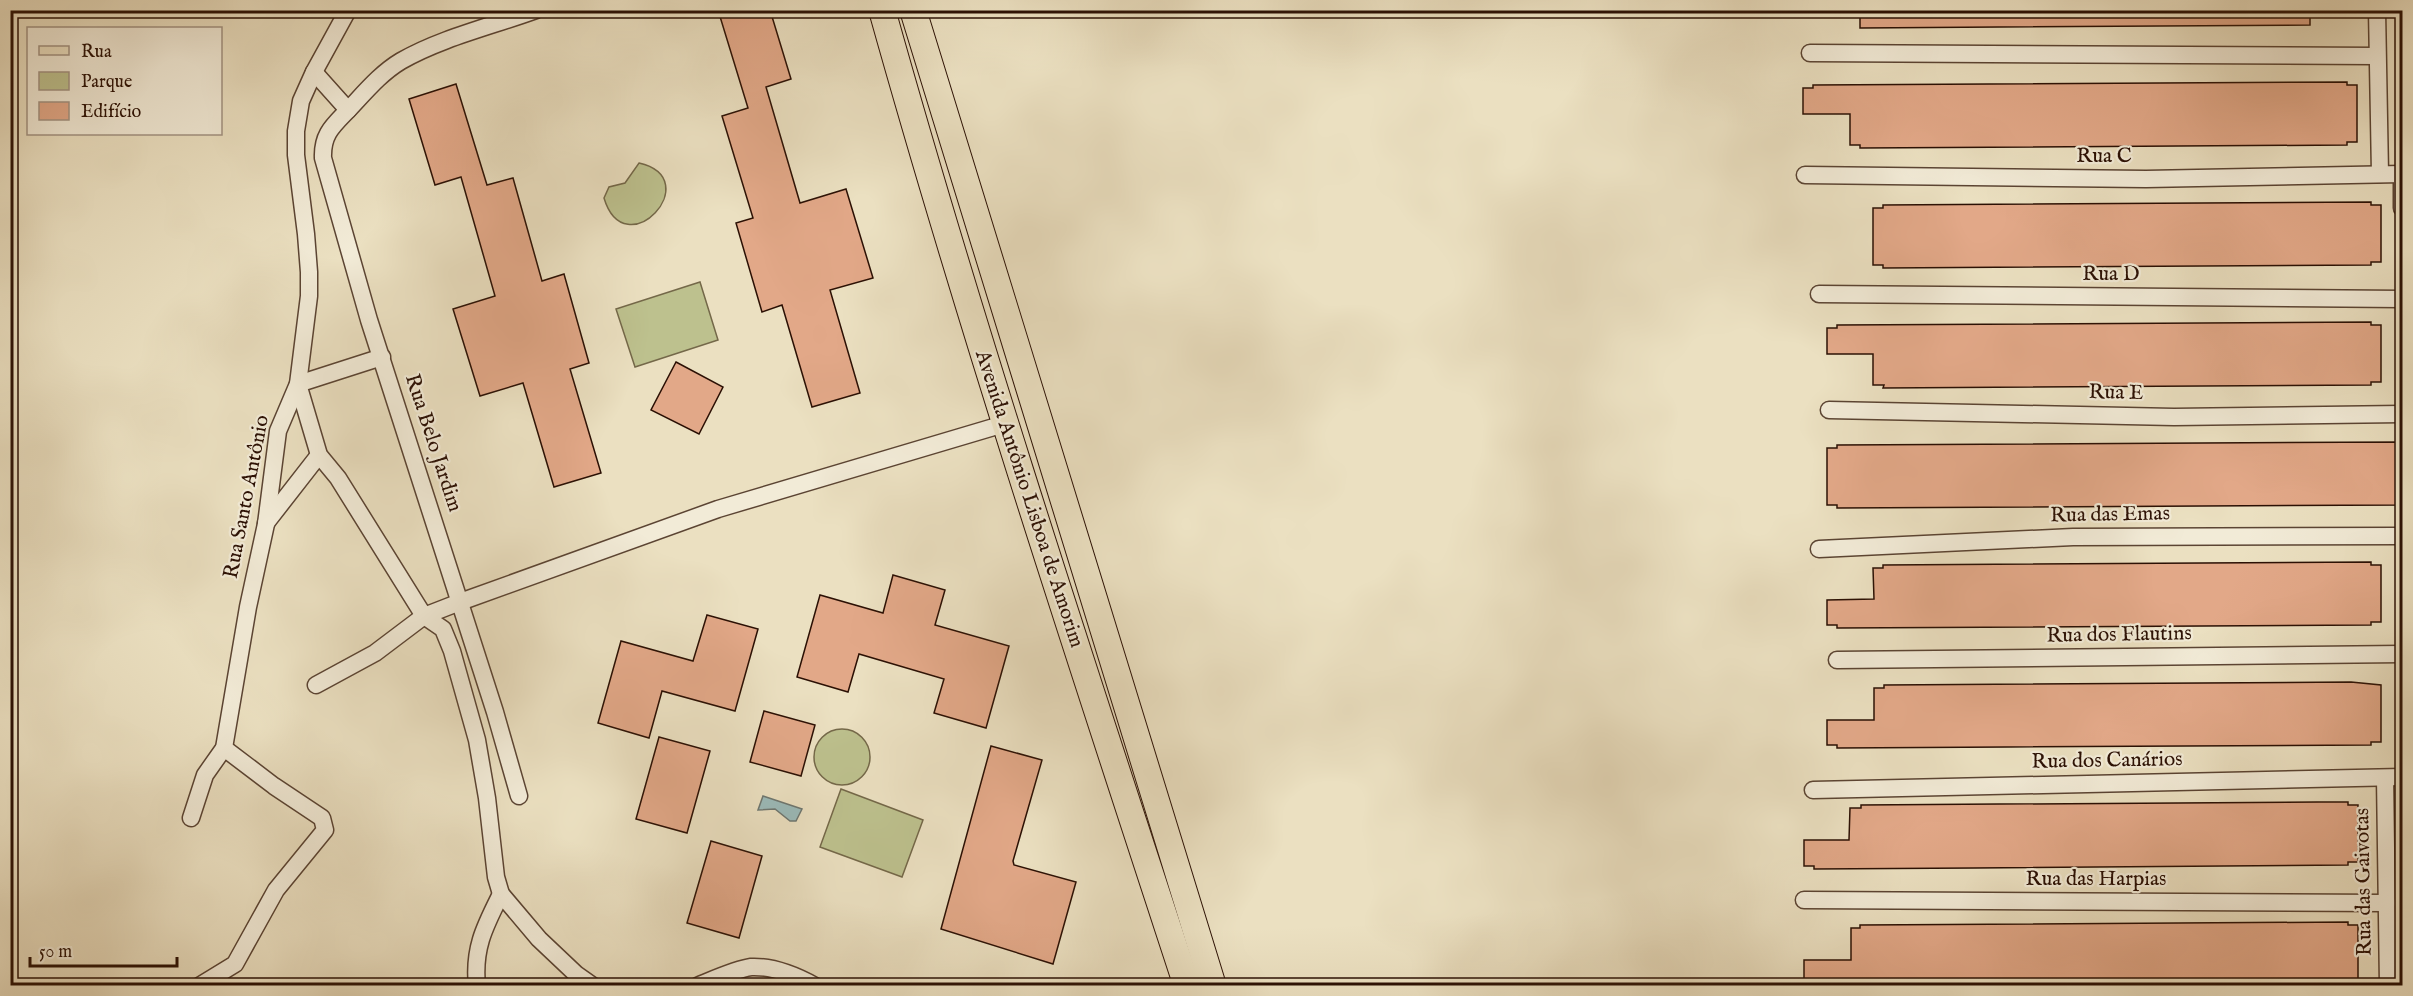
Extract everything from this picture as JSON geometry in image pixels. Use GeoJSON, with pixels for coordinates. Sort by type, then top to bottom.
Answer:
{"type":"FeatureCollection","features":[{"type":"Feature","properties":{"kind":"main road","name":"Avenida Antônio Lisboa de Amorim"},"geometry":{"type":"LineString","coordinates":[[882,10],[921,150],[1004,424],[1187,986]]}},
{"type":"Feature","properties":{"kind":"main road","name":"Avenida Antônio Lisboa de Amorim"},"geometry":{"type":"LineString","coordinates":[[914,10],[1213,986]]}},
{"type":"Feature","properties":{"kind":"street","name":"Rua Santo Antônio"},"geometry":{"type":"LineString","coordinates":[[191,818],[205,775],[224,748],[248,607],[266,524],[278,431],[298,384],[309,296],[306,234],[296,155],[296,131],[301,102],[314,72],[348,10]]}},
{"type":"Feature","properties":{"kind":"street","name":"Rua Belo Jardim"},"geometry":{"type":"LineString","coordinates":[[519,796],[495,712],[382,357],[323,158],[322,145],[327,132],[380,76],[400,62],[424,49],[536,10]]}},
{"type":"Feature","properties":{"kind":"street"},"geometry":{"type":"LineString","coordinates":[[2378,10],[2380,174]]}},
{"type":"Feature","properties":{"kind":"street"},"geometry":{"type":"LineString","coordinates":[[1810,53],[2377,56]]}},
{"type":"Feature","properties":{"kind":"street"},"geometry":{"type":"LineString","coordinates":[[314,72],[348,110]]}},
{"type":"Feature","properties":{"kind":"street"},"geometry":{"type":"LineString","coordinates":[[2402,174],[2403,208]]}},
{"type":"Feature","properties":{"kind":"street","name":"Rua C"},"geometry":{"type":"LineString","coordinates":[[1805,175],[2146,178],[2402,174]]}},
{"type":"Feature","properties":{"kind":"street","name":"Rua D"},"geometry":{"type":"LineString","coordinates":[[1819,294],[2403,299]]}},
{"type":"Feature","properties":{"kind":"street"},"geometry":{"type":"LineString","coordinates":[[382,357],[298,384],[319,455],[338,478],[424,616],[443,629],[452,651],[477,740],[487,798],[496,877],[501,894],[539,939],[576,974],[593,986]]}},
{"type":"Feature","properties":{"kind":"street","name":"Rua E"},"geometry":{"type":"LineString","coordinates":[[1829,410],[2174,417],[2403,414]]}},
{"type":"Feature","properties":{"kind":"street"},"geometry":{"type":"LineString","coordinates":[[316,685],[375,653],[424,616],[460,602],[718,509],[1004,424]]}},
{"type":"Feature","properties":{"kind":"street"},"geometry":{"type":"LineString","coordinates":[[266,524],[319,455]]}},
{"type":"Feature","properties":{"kind":"street","name":"Rua das Emas"},"geometry":{"type":"LineString","coordinates":[[1819,549],[2073,537],[2403,536]]}},
{"type":"Feature","properties":{"kind":"street","name":"Rua dos Flautins"},"geometry":{"type":"LineString","coordinates":[[1837,660],[2403,654]]}},
{"type":"Feature","properties":{"kind":"street"},"geometry":{"type":"LineString","coordinates":[[199,986],[235,964],[276,890],[325,830],[322,818],[224,748]]}},
{"type":"Feature","properties":{"kind":"street","name":"Rua das Gaivotas"},"geometry":{"type":"LineString","coordinates":[[2385,777],[2388,986]]}},
{"type":"Feature","properties":{"kind":"street","name":"Rua dos Canários"},"geometry":{"type":"LineString","coordinates":[[1813,790],[2403,777]]}},
{"type":"Feature","properties":{"kind":"street"},"geometry":{"type":"LineString","coordinates":[[477,986],[474,965],[481,934],[501,894]]}},
{"type":"Feature","properties":{"kind":"street","name":"Rua das Harpias"},"geometry":{"type":"LineString","coordinates":[[1804,900],[2386,903]]}},
{"type":"Feature","properties":{"kind":"street"},"geometry":{"type":"LineString","coordinates":[[697,986],[751,967],[777,970],[802,978],[815,986]]}},
{"type":"Feature","properties":{"kind":"green space"},"geometry":{"type":"Polygon","coordinates":[[[639,163],[658,172],[666,185],[664,200],[655,213],[642,222],[628,224],[614,217],[604,198],[609,187],[625,183],[639,163]]]}},
{"type":"Feature","properties":{"kind":"green space"},"geometry":{"type":"Polygon","coordinates":[[[700,282],[718,340],[635,367],[616,309],[700,282]]]}},
{"type":"Feature","properties":{"kind":"green space"},"geometry":{"type":"Polygon","coordinates":[[[842,729],[853,731],[862,737],[868,746],[870,757],[868,768],[862,777],[853,783],[842,785],[831,783],[822,777],[816,768],[814,757],[816,746],[822,737],[831,731],[842,729]]]}},
{"type":"Feature","properties":{"kind":"green space"},"geometry":{"type":"Polygon","coordinates":[[[841,789],[923,820],[902,877],[820,847],[841,789]]]}},
{"type":"Feature","properties":{"kind":"water"},"geometry":{"type":"Polygon","coordinates":[[[763,796],[802,809],[796,821],[790,821],[775,809],[758,810],[763,796]]]}},
{"type":"Feature","properties":{"kind":"building"},"geometry":{"type":"Polygon","coordinates":[[[718,10],[770,10],[791,79],[766,87],[800,203],[846,189],[873,278],[830,290],[860,393],[812,407],[782,305],[762,312],[736,223],[753,218],[722,116],[748,108],[718,10]]]}},
{"type":"Feature","properties":{"kind":"building"},"geometry":{"type":"Polygon","coordinates":[[[1860,10],[2310,10],[2310,25],[1860,28],[1860,10]]]}},
{"type":"Feature","properties":{"kind":"building"},"geometry":{"type":"Polygon","coordinates":[[[2347,82],[2347,85],[2357,85],[2357,142],[2347,142],[2347,145],[1860,148],[1860,145],[1850,145],[1850,114],[1803,114],[1803,88],[1813,88],[1813,85],[2347,82]]]}},
{"type":"Feature","properties":{"kind":"building"},"geometry":{"type":"Polygon","coordinates":[[[456,84],[487,185],[513,178],[542,281],[564,274],[589,363],[570,369],[601,473],[554,487],[523,383],[480,396],[453,309],[495,296],[461,177],[435,185],[409,99],[456,84]]]}},
{"type":"Feature","properties":{"kind":"building"},"geometry":{"type":"Polygon","coordinates":[[[2371,202],[2371,205],[2381,205],[2381,262],[2371,262],[2371,265],[1883,268],[1883,265],[1873,265],[1873,208],[1883,208],[1883,205],[2371,202]]]}},
{"type":"Feature","properties":{"kind":"building"},"geometry":{"type":"Polygon","coordinates":[[[2371,322],[2371,325],[2381,325],[2381,382],[2371,382],[2371,385],[1883,388],[1884,385],[1873,385],[1873,354],[1827,354],[1827,328],[1837,328],[1837,325],[2371,322]]]}},
{"type":"Feature","properties":{"kind":"building"},"geometry":{"type":"Polygon","coordinates":[[[676,362],[723,387],[699,434],[651,410],[676,362]]]}},
{"type":"Feature","properties":{"kind":"building"},"geometry":{"type":"Polygon","coordinates":[[[2403,442],[2403,505],[1837,508],[1837,505],[1827,505],[1827,448],[1837,448],[1837,445],[2403,442]]]}},
{"type":"Feature","properties":{"kind":"building"},"geometry":{"type":"Polygon","coordinates":[[[2371,562],[2371,565],[2381,565],[2381,622],[2371,622],[2371,625],[1837,628],[1837,625],[1827,625],[1827,600],[1874,599],[1873,568],[1883,568],[1883,565],[2371,562]]]}},
{"type":"Feature","properties":{"kind":"building"},"geometry":{"type":"Polygon","coordinates":[[[893,575],[945,590],[935,625],[1009,646],[986,728],[934,713],[944,679],[859,654],[848,692],[797,677],[820,595],[883,613],[893,575]]]}},
{"type":"Feature","properties":{"kind":"building"},"geometry":{"type":"Polygon","coordinates":[[[707,615],[758,629],[735,711],[662,691],[649,738],[598,723],[621,641],[693,661],[707,615]]]}},
{"type":"Feature","properties":{"kind":"building"},"geometry":{"type":"Polygon","coordinates":[[[2351,682],[2381,685],[2381,742],[2371,742],[2371,745],[1837,748],[1837,745],[1827,745],[1827,720],[1874,720],[1874,688],[1884,688],[1884,685],[2351,682]]]}},
{"type":"Feature","properties":{"kind":"building"},"geometry":{"type":"Polygon","coordinates":[[[764,711],[815,725],[801,776],[750,762],[764,711]]]}},
{"type":"Feature","properties":{"kind":"building"},"geometry":{"type":"Polygon","coordinates":[[[659,737],[710,751],[687,833],[636,819],[659,737]]]}},
{"type":"Feature","properties":{"kind":"building"},"geometry":{"type":"Polygon","coordinates":[[[991,746],[1042,760],[1013,861],[1014,865],[1076,882],[1053,964],[941,929],[991,746]]]}},
{"type":"Feature","properties":{"kind":"building"},"geometry":{"type":"Polygon","coordinates":[[[2348,802],[2348,805],[2358,805],[2358,862],[2348,862],[2348,865],[1814,869],[1814,866],[1804,866],[1804,840],[1849,840],[1850,808],[1861,808],[1861,805],[2348,802]]]}},
{"type":"Feature","properties":{"kind":"building"},"geometry":{"type":"Polygon","coordinates":[[[711,841],[762,856],[739,938],[687,923],[711,841]]]}},
{"type":"Feature","properties":{"kind":"building"},"geometry":{"type":"Polygon","coordinates":[[[2348,922],[2348,925],[2358,925],[2358,982],[2348,982],[2348,985],[1804,986],[1804,960],[1851,960],[1851,928],[1860,928],[1860,925],[2348,922]]]}}]}
